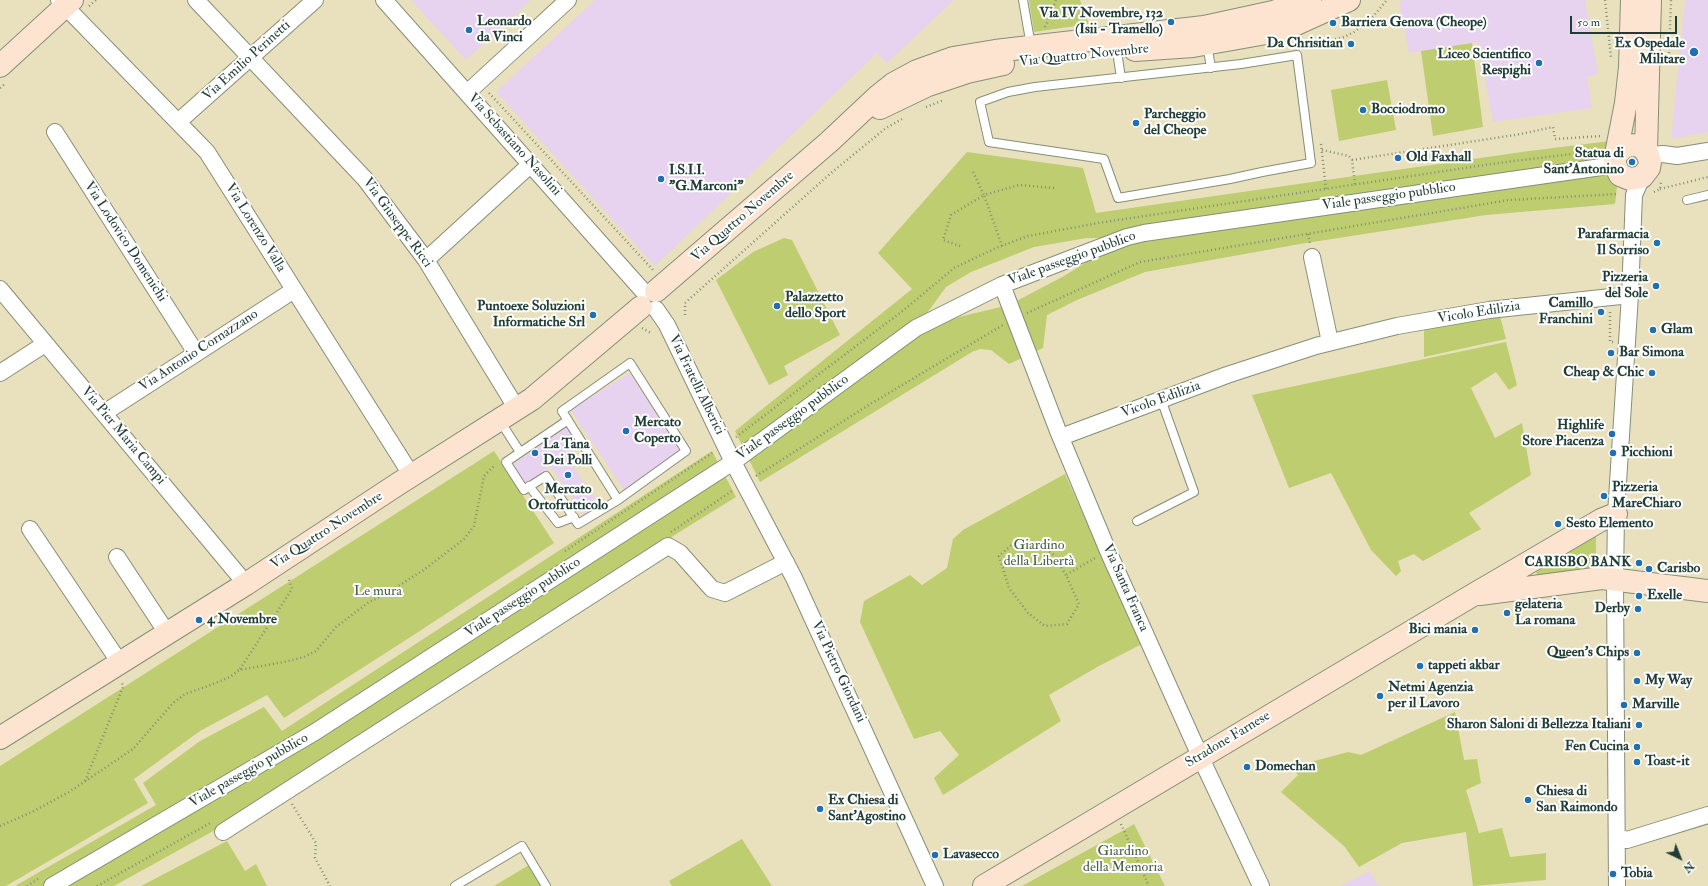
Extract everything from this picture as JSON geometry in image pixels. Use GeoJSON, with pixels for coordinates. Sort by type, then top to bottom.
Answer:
{"type":"FeatureCollection","features":[{"type":"Feature","properties":{"kind":"main road","name":"Via Quattro Novembre"},"geometry":{"type":"LineString","coordinates":[[0,738],[120,670],[167,633],[246,584],[532,400],[651,294],[829,142],[878,96],[894,84],[917,71],[953,58],[1031,46],[1204,27],[1273,12],[1349,0]]}},
{"type":"Feature","properties":{"kind":"main road"},"geometry":{"type":"LineString","coordinates":[[1632,0],[1630,67],[1626,103],[1635,173]]}},
{"type":"Feature","properties":{"kind":"main road"},"geometry":{"type":"LineString","coordinates":[[1635,173],[1650,0]]}},
{"type":"Feature","properties":{"kind":"main road"},"geometry":{"type":"LineString","coordinates":[[0,66],[65,2]]}},
{"type":"Feature","properties":{"kind":"main road","name":"Via Quattro Novembre"},"geometry":{"type":"LineString","coordinates":[[829,142],[880,108],[928,85],[967,72],[1003,64],[1044,58],[1193,46],[1283,30],[1313,5]]}},
{"type":"Feature","properties":{"kind":"main road"},"geometry":{"type":"LineString","coordinates":[[1207,43],[1215,36],[1256,27],[1273,12]]}},
{"type":"Feature","properties":{"kind":"main road"},"geometry":{"type":"LineString","coordinates":[[1064,43],[1076,47],[1106,45],[1117,51]]}},
{"type":"Feature","properties":{"kind":"main road"},"geometry":{"type":"LineString","coordinates":[[928,85],[943,73],[956,68],[1001,57],[1021,54],[1031,46]]}},
{"type":"Feature","properties":{"kind":"main road","name":"Stradone Farnese"},"geometry":{"type":"LineString","coordinates":[[984,886],[1473,594],[1601,520],[1616,514]]}},
{"type":"Feature","properties":{"kind":"main road"},"geometry":{"type":"LineString","coordinates":[[1534,587],[1527,584],[1524,578],[1526,570],[1537,557]]}},
{"type":"Feature","properties":{"kind":"main road","name":"Stradone Farnese"},"geometry":{"type":"LineString","coordinates":[[1473,594],[1602,578],[1708,591]]}},
{"type":"Feature","properties":{"kind":"street","name":"Via Giuseppe Ricci"},"geometry":{"type":"LineString","coordinates":[[196,0],[366,179],[426,260],[508,415]]}},
{"type":"Feature","properties":{"kind":"street","name":"Via Emilio Perinetti"},"geometry":{"type":"LineString","coordinates":[[178,122],[315,0]]}},
{"type":"Feature","properties":{"kind":"street","name":"Via Sebastiano Nasolini"},"geometry":{"type":"LineString","coordinates":[[384,0],[531,164],[651,294]]}},
{"type":"Feature","properties":{"kind":"street"},"geometry":{"type":"LineString","coordinates":[[467,93],[568,0]]}},
{"type":"Feature","properties":{"kind":"street","name":"Via Lorenzo Valla"},"geometry":{"type":"LineString","coordinates":[[65,2],[207,152],[412,476]]}},
{"type":"Feature","properties":{"kind":"street","name":"Via Lodovico Domenichi"},"geometry":{"type":"LineString","coordinates":[[54,132],[196,353]]}},
{"type":"Feature","properties":{"kind":"street"},"geometry":{"type":"LineString","coordinates":[[1617,886],[1616,514],[1624,295],[1635,173],[1677,156],[1708,151]]}},
{"type":"Feature","properties":{"kind":"street"},"geometry":{"type":"LineString","coordinates":[[426,260],[531,164]]}},
{"type":"Feature","properties":{"kind":"street","name":"Viale passeggio pubblico"},"geometry":{"type":"LineString","coordinates":[[52,886],[315,732],[733,462],[916,328],[1002,285],[1127,237],[1144,233],[1635,173]]}},
{"type":"Feature","properties":{"kind":"street"},"geometry":{"type":"LineString","coordinates":[[1312,257],[1330,342]]}},
{"type":"Feature","properties":{"kind":"street","name":"Via Santa Franca"},"geometry":{"type":"LineString","coordinates":[[1002,285],[1061,437],[1200,756],[1261,886]]}},
{"type":"Feature","properties":{"kind":"street","name":"Via Pier Maria Campi"},"geometry":{"type":"LineString","coordinates":[[0,288],[246,584]]}},
{"type":"Feature","properties":{"kind":"street","name":"Via Antonio Cornazzano"},"geometry":{"type":"LineString","coordinates":[[104,413],[294,290]]}},
{"type":"Feature","properties":{"kind":"street","name":"Via Fratelli Alberici"},"geometry":{"type":"LineString","coordinates":[[651,294],[733,462]]}},
{"type":"Feature","properties":{"kind":"street","name":"Vicolo Edilizia"},"geometry":{"type":"LineString","coordinates":[[1061,437],[1227,375],[1330,342],[1397,326],[1489,310],[1624,295]]}},
{"type":"Feature","properties":{"kind":"street"},"geometry":{"type":"LineString","coordinates":[[0,373],[45,344]]}},
{"type":"Feature","properties":{"kind":"street","name":"Via Pietro Giordani"},"geometry":{"type":"LineString","coordinates":[[733,462],[786,562],[935,886]]}},
{"type":"Feature","properties":{"kind":"street"},"geometry":{"type":"LineString","coordinates":[[30,529],[120,670]]}},
{"type":"Feature","properties":{"kind":"street"},"geometry":{"type":"LineString","coordinates":[[218,826],[285,792],[668,546],[680,553],[712,589],[725,593],[786,562]]}},
{"type":"Feature","properties":{"kind":"street"},"geometry":{"type":"LineString","coordinates":[[117,556],[167,633]]}},
{"type":"Feature","properties":{"kind":"street"},"geometry":{"type":"LineString","coordinates":[[1617,837],[1627,840],[1708,815]]}},
{"type":"Feature","properties":{"kind":"lane"},"geometry":{"type":"LineString","coordinates":[[1023,0],[1031,46]]}},
{"type":"Feature","properties":{"kind":"lane"},"geometry":{"type":"LineString","coordinates":[[1207,43],[1211,68]]}},
{"type":"Feature","properties":{"kind":"lane"},"geometry":{"type":"LineString","coordinates":[[1117,51],[1121,78]]}},
{"type":"Feature","properties":{"kind":"lane"},"geometry":{"type":"LineString","coordinates":[[1297,55],[1311,163],[1230,179],[1118,198],[1104,159],[989,142],[980,102],[1008,92],[1035,87],[1121,78],[1211,68],[1297,55]]}},
{"type":"Feature","properties":{"kind":"lane"},"geometry":{"type":"LineString","coordinates":[[1687,200],[1708,196]]}},
{"type":"Feature","properties":{"kind":"lane"},"geometry":{"type":"LineString","coordinates":[[568,420],[506,462],[524,490],[546,476],[578,524],[618,500],[686,451],[630,364],[562,411],[568,420],[618,500]]}},
{"type":"Feature","properties":{"kind":"lane"},"geometry":{"type":"LineString","coordinates":[[1137,521],[1194,492],[1161,400]]}},
{"type":"Feature","properties":{"kind":"lane"},"geometry":{"type":"LineString","coordinates":[[508,415],[520,452]]}},
{"type":"Feature","properties":{"kind":"lane"},"geometry":{"type":"LineString","coordinates":[[529,486],[558,523],[574,517]]}},
{"type":"Feature","properties":{"kind":"lane"},"geometry":{"type":"LineString","coordinates":[[455,886],[522,846],[546,886]]}},
{"type":"Feature","properties":{"kind":"path"},"geometry":{"type":"LineString","coordinates":[[1045,28],[1056,0]]}},
{"type":"Feature","properties":{"kind":"path"},"geometry":{"type":"LineString","coordinates":[[1298,48],[1344,37],[1354,32],[1370,19],[1387,0]]}},
{"type":"Feature","properties":{"kind":"path"},"geometry":{"type":"LineString","coordinates":[[1605,0],[1612,63]]}},
{"type":"Feature","properties":{"kind":"path"},"geometry":{"type":"LineString","coordinates":[[488,92],[651,294]]}},
{"type":"Feature","properties":{"kind":"path"},"geometry":{"type":"LineString","coordinates":[[925,108],[945,100]]}},
{"type":"Feature","properties":{"kind":"path"},"geometry":{"type":"LineString","coordinates":[[685,315],[684,303],[831,173],[886,128],[906,117]]}},
{"type":"Feature","properties":{"kind":"path"},"geometry":{"type":"LineString","coordinates":[[1352,160],[1521,134],[1553,127],[1555,140],[1606,135]]}},
{"type":"Feature","properties":{"kind":"path"},"geometry":{"type":"LineString","coordinates":[[1326,189],[1322,150],[1349,156],[1352,160],[1355,184]]}},
{"type":"Feature","properties":{"kind":"path"},"geometry":{"type":"LineString","coordinates":[[1498,163],[1594,151]]}},
{"type":"Feature","properties":{"kind":"path"},"geometry":{"type":"LineString","coordinates":[[973,172],[984,195],[1002,246]]}},
{"type":"Feature","properties":{"kind":"path"},"geometry":{"type":"LineString","coordinates":[[669,533],[744,483],[878,400],[1015,318],[1140,262],[1509,200],[1635,173],[1708,177]]}},
{"type":"Feature","properties":{"kind":"path"},"geometry":{"type":"LineString","coordinates":[[960,246],[943,240],[951,215],[984,195],[1019,185],[1054,188]]}},
{"type":"Feature","properties":{"kind":"path"},"geometry":{"type":"LineString","coordinates":[[1617,342],[1610,342],[1611,303],[1624,295]]}},
{"type":"Feature","properties":{"kind":"path"},"geometry":{"type":"LineString","coordinates":[[239,670],[284,662],[304,657],[316,651],[342,623],[369,602],[386,594],[440,558],[464,539],[474,526],[484,476],[500,461],[506,462]]}},
{"type":"Feature","properties":{"kind":"path"},"geometry":{"type":"LineString","coordinates":[[1016,541],[1035,542],[1054,556],[1066,575],[1078,604],[1067,624],[1045,626],[1028,613],[1009,588],[999,556],[1016,541]]}},
{"type":"Feature","properties":{"kind":"path"},"geometry":{"type":"LineString","coordinates":[[1066,575],[1107,541]]}},
{"type":"Feature","properties":{"kind":"path"},"geometry":{"type":"LineString","coordinates":[[0,826],[32,812],[84,782],[133,749],[179,698],[230,677],[239,670],[292,589],[286,573]]}},
{"type":"Feature","properties":{"kind":"path"},"geometry":{"type":"LineString","coordinates":[[84,782],[124,687],[120,670]]}},
{"type":"Feature","properties":{"kind":"path"},"geometry":{"type":"LineString","coordinates":[[285,792],[316,843],[315,858],[330,886]]}},
{"type":"Feature","properties":{"kind":"path"},"geometry":{"type":"LineString","coordinates":[[1121,824],[1149,886]]}},
{"type":"Feature","properties":{"kind":"path"},"geometry":{"type":"LineString","coordinates":[[97,886],[218,826]]}},
{"type":"Feature","properties":{"kind":"shaded area","name":"Leonardo da Vinci"},"geometry":{"type":"Polygon","coordinates":[[[411,0],[531,0],[466,60],[411,0]]]}},
{"type":"Feature","properties":{"kind":"shaded area","name":"I.S.I.I. \"G.Marconi\""},"geometry":{"type":"Polygon","coordinates":[[[595,0],[954,0],[887,63],[877,53],[655,266],[496,92],[595,0]]]}},
{"type":"Feature","properties":{"kind":"shaded area","name":"Liceo Scientifico Respighi"},"geometry":{"type":"Polygon","coordinates":[[[1404,0],[1585,0],[1598,74],[1587,77],[1592,108],[1493,122],[1478,42],[1409,53],[1399,2],[1404,0]]]}},
{"type":"Feature","properties":{"kind":"shaded area","name":"Ex Ospedale Militare"},"geometry":{"type":"Polygon","coordinates":[[[1685,0],[1708,0],[1708,132],[1671,139],[1685,0]]]}},
{"type":"Feature","properties":{"kind":"shaded area","name":"Mercato Coperto"},"geometry":{"type":"Polygon","coordinates":[[[630,373],[681,453],[624,490],[570,409],[630,373]]]}},
{"type":"Feature","properties":{"kind":"shaded area","name":"Mercato Ortofrutticolo"},"geometry":{"type":"Polygon","coordinates":[[[567,427],[580,446],[566,456],[600,506],[584,516],[551,467],[525,484],[512,465],[567,427]]]}},
{"type":"Feature","properties":{"kind":"shaded area"},"geometry":{"type":"Polygon","coordinates":[[[1370,871],[1374,880],[1380,886],[1340,886],[1370,871]]]}},
{"type":"Feature","properties":{"kind":"green space"},"geometry":{"type":"Polygon","coordinates":[[[1029,0],[1080,0],[1089,24],[1034,32],[1029,0]]]}},
{"type":"Feature","properties":{"kind":"green space"},"geometry":{"type":"Polygon","coordinates":[[[1472,43],[1483,127],[1433,136],[1421,51],[1472,43]]]}},
{"type":"Feature","properties":{"kind":"green space","name":"Bocciodromo"},"geometry":{"type":"Polygon","coordinates":[[[1387,80],[1396,130],[1339,141],[1331,90],[1387,80]]]}},
{"type":"Feature","properties":{"kind":"green space"},"geometry":{"type":"Polygon","coordinates":[[[1610,141],[1606,170],[1608,176],[1617,186],[1615,204],[1486,215],[1300,244],[1145,272],[1077,300],[1047,315],[1043,348],[1009,364],[991,350],[980,349],[972,352],[760,482],[735,431],[912,289],[878,253],[967,152],[1083,168],[1096,213],[1529,151],[1610,141]],[[1087,238],[1034,247],[971,272],[946,287],[917,327],[1009,305],[1064,276],[1126,238],[1087,238]]]}},
{"type":"Feature","properties":{"kind":"green space","name":"Palazzetto dello Sport"},"geometry":{"type":"Polygon","coordinates":[[[784,238],[792,240],[840,335],[784,366],[788,375],[769,385],[716,280],[753,252],[784,238]]]}},
{"type":"Feature","properties":{"kind":"green space"},"geometry":{"type":"Polygon","coordinates":[[[1499,312],[1506,339],[1424,357],[1424,329],[1499,312]]]}},
{"type":"Feature","properties":{"kind":"green space"},"geometry":{"type":"Polygon","coordinates":[[[1506,342],[1517,385],[1509,390],[1496,372],[1471,388],[1495,438],[1522,423],[1531,475],[1469,513],[1481,529],[1423,561],[1414,554],[1398,561],[1401,571],[1396,576],[1371,550],[1331,473],[1289,488],[1252,395],[1506,342]]]}},
{"type":"Feature","properties":{"kind":"green space","name":"Le mura"},"geometry":{"type":"Polygon","coordinates":[[[494,451],[554,543],[284,718],[267,695],[200,731],[134,779],[148,803],[6,886],[0,886],[0,766],[494,451]]]}},
{"type":"Feature","properties":{"kind":"green space"},"geometry":{"type":"Polygon","coordinates":[[[712,451],[736,497],[469,668],[289,789],[114,886],[15,886],[156,805],[143,783],[200,741],[264,707],[282,731],[712,451]]]}},
{"type":"Feature","properties":{"kind":"green space","name":"Giardino della Libertà"},"geometry":{"type":"Polygon","coordinates":[[[1065,474],[1142,644],[1099,666],[1049,695],[1061,721],[943,795],[934,778],[959,755],[940,731],[914,739],[860,622],[864,601],[910,575],[922,585],[947,568],[953,539],[963,530],[1065,474]]]}},
{"type":"Feature","properties":{"kind":"green space"},"geometry":{"type":"Polygon","coordinates":[[[1596,535],[1596,567],[1537,576],[1536,571],[1596,535]]]}},
{"type":"Feature","properties":{"kind":"green space"},"geometry":{"type":"Polygon","coordinates":[[[1455,712],[1464,760],[1477,759],[1481,783],[1466,790],[1479,833],[1502,828],[1510,857],[1546,853],[1546,880],[1473,886],[1466,832],[1402,843],[1359,867],[1344,846],[1281,792],[1298,775],[1292,767],[1348,752],[1361,755],[1455,712]]]}},
{"type":"Feature","properties":{"kind":"green space","name":"Giardino della Memoria"},"geometry":{"type":"Polygon","coordinates":[[[1134,824],[1165,886],[1022,886],[1124,830],[1134,824]]]}},
{"type":"Feature","properties":{"kind":"green space"},"geometry":{"type":"Polygon","coordinates":[[[742,839],[772,886],[672,886],[669,881],[742,839]]]}},
{"type":"Feature","properties":{"kind":"green space"},"geometry":{"type":"Polygon","coordinates":[[[227,841],[245,871],[256,864],[267,886],[141,886],[227,841]]]}},
{"type":"Feature","properties":{"kind":"green space"},"geometry":{"type":"Polygon","coordinates":[[[529,865],[541,886],[494,886],[529,865]]]}},
{"type":"Feature","properties":{"kind":"place","name":"Via IV Novembre, 132 (Isii - Tramello)"},"geometry":{"type":"Point","coordinates":[1171,22]}},
{"type":"Feature","properties":{"kind":"place","name":"Barriera Genova (Cheope)"},"geometry":{"type":"Point","coordinates":[1333,23]}},
{"type":"Feature","properties":{"kind":"place","name":"Leonardo da Vinci"},"geometry":{"type":"Point","coordinates":[469,30]}},
{"type":"Feature","properties":{"kind":"place","name":"Da Chrisitian"},"geometry":{"type":"Point","coordinates":[1351,44]}},
{"type":"Feature","properties":{"kind":"place","name":"Ex Ospedale Militare"},"geometry":{"type":"Point","coordinates":[1694,52]}},
{"type":"Feature","properties":{"kind":"place","name":"Liceo Scientifico Respighi"},"geometry":{"type":"Point","coordinates":[1539,63]}},
{"type":"Feature","properties":{"kind":"place","name":"Bocciodromo"},"geometry":{"type":"Point","coordinates":[1363,110]}},
{"type":"Feature","properties":{"kind":"place","name":"Parcheggio del Cheope"},"geometry":{"type":"Point","coordinates":[1136,123]}},
{"type":"Feature","properties":{"kind":"place","name":"Old Faxhall"},"geometry":{"type":"Point","coordinates":[1398,158]}},
{"type":"Feature","properties":{"kind":"place","name":"Statua di Sant'Antonino"},"geometry":{"type":"Point","coordinates":[1632,162]}},
{"type":"Feature","properties":{"kind":"place","name":"I.S.I.I. \"G.Marconi\""},"geometry":{"type":"Point","coordinates":[661,179]}},
{"type":"Feature","properties":{"kind":"place","name":"Parafarmacia Il Sorriso"},"geometry":{"type":"Point","coordinates":[1657,243]}},
{"type":"Feature","properties":{"kind":"place","name":"Pizzeria del Sole"},"geometry":{"type":"Point","coordinates":[1656,286]}},
{"type":"Feature","properties":{"kind":"place","name":"Palazzetto dello Sport"},"geometry":{"type":"Point","coordinates":[777,306]}},
{"type":"Feature","properties":{"kind":"place","name":"Camillo Franchini"},"geometry":{"type":"Point","coordinates":[1601,312]}},
{"type":"Feature","properties":{"kind":"place","name":"Puntoexe Soluzioni Informatiche Srl"},"geometry":{"type":"Point","coordinates":[593,315]}},
{"type":"Feature","properties":{"kind":"place","name":"Glam"},"geometry":{"type":"Point","coordinates":[1653,330]}},
{"type":"Feature","properties":{"kind":"place","name":"Bar Simona"},"geometry":{"type":"Point","coordinates":[1611,353]}},
{"type":"Feature","properties":{"kind":"place","name":"Cheap & Chic"},"geometry":{"type":"Point","coordinates":[1652,373]}},
{"type":"Feature","properties":{"kind":"place","name":"Mercato Coperto"},"geometry":{"type":"Point","coordinates":[626,431]}},
{"type":"Feature","properties":{"kind":"place","name":"Highlife Store Piacenza"},"geometry":{"type":"Point","coordinates":[1612,434]}},
{"type":"Feature","properties":{"kind":"place","name":"La Tana Dei Polli"},"geometry":{"type":"Point","coordinates":[535,453]}},
{"type":"Feature","properties":{"kind":"place","name":"Picchioni"},"geometry":{"type":"Point","coordinates":[1613,453]}},
{"type":"Feature","properties":{"kind":"place","name":"Mercato Ortofrutticolo"},"geometry":{"type":"Point","coordinates":[568,475]}},
{"type":"Feature","properties":{"kind":"place","name":"Pizzeria MareChiaro"},"geometry":{"type":"Point","coordinates":[1604,496]}},
{"type":"Feature","properties":{"kind":"place","name":"Sesto Elemento"},"geometry":{"type":"Point","coordinates":[1558,524]}},
{"type":"Feature","properties":{"kind":"place","name":"CARISBO BANK"},"geometry":{"type":"Point","coordinates":[1639,563]}},
{"type":"Feature","properties":{"kind":"place","name":"Carisbo"},"geometry":{"type":"Point","coordinates":[1649,569]}},
{"type":"Feature","properties":{"kind":"place","name":"Exelle"},"geometry":{"type":"Point","coordinates":[1639,596]}},
{"type":"Feature","properties":{"kind":"place","name":"Derby"},"geometry":{"type":"Point","coordinates":[1638,609]}},
{"type":"Feature","properties":{"kind":"place","name":"gelateria La romana"},"geometry":{"type":"Point","coordinates":[1507,613]}},
{"type":"Feature","properties":{"kind":"place","name":"4 Novembre"},"geometry":{"type":"Point","coordinates":[199,620]}},
{"type":"Feature","properties":{"kind":"place","name":"Bici mania"},"geometry":{"type":"Point","coordinates":[1475,630]}},
{"type":"Feature","properties":{"kind":"place","name":"Queen's Chips"},"geometry":{"type":"Point","coordinates":[1637,653]}},
{"type":"Feature","properties":{"kind":"place","name":"tappeti akbar"},"geometry":{"type":"Point","coordinates":[1420,666]}},
{"type":"Feature","properties":{"kind":"place","name":"My Way"},"geometry":{"type":"Point","coordinates":[1637,681]}},
{"type":"Feature","properties":{"kind":"place","name":"Netmi Agenzia per il Lavoro"},"geometry":{"type":"Point","coordinates":[1380,696]}},
{"type":"Feature","properties":{"kind":"place","name":"Marville"},"geometry":{"type":"Point","coordinates":[1624,705]}},
{"type":"Feature","properties":{"kind":"place","name":"Sharon Saloni di Bellezza Italiani"},"geometry":{"type":"Point","coordinates":[1639,725]}},
{"type":"Feature","properties":{"kind":"place","name":"Fen Cucina"},"geometry":{"type":"Point","coordinates":[1637,747]}},
{"type":"Feature","properties":{"kind":"place","name":"Toast-it"},"geometry":{"type":"Point","coordinates":[1637,762]}},
{"type":"Feature","properties":{"kind":"place","name":"Domechan"},"geometry":{"type":"Point","coordinates":[1247,767]}},
{"type":"Feature","properties":{"kind":"place","name":"Chiesa di San Raimondo"},"geometry":{"type":"Point","coordinates":[1528,800]}},
{"type":"Feature","properties":{"kind":"place","name":"Ex Chiesa di Sant'Agostino"},"geometry":{"type":"Point","coordinates":[820,809]}},
{"type":"Feature","properties":{"kind":"place","name":"Lavasecco"},"geometry":{"type":"Point","coordinates":[935,855]}},
{"type":"Feature","properties":{"kind":"place","name":"Tobia"},"geometry":{"type":"Point","coordinates":[1613,874]}}]}
